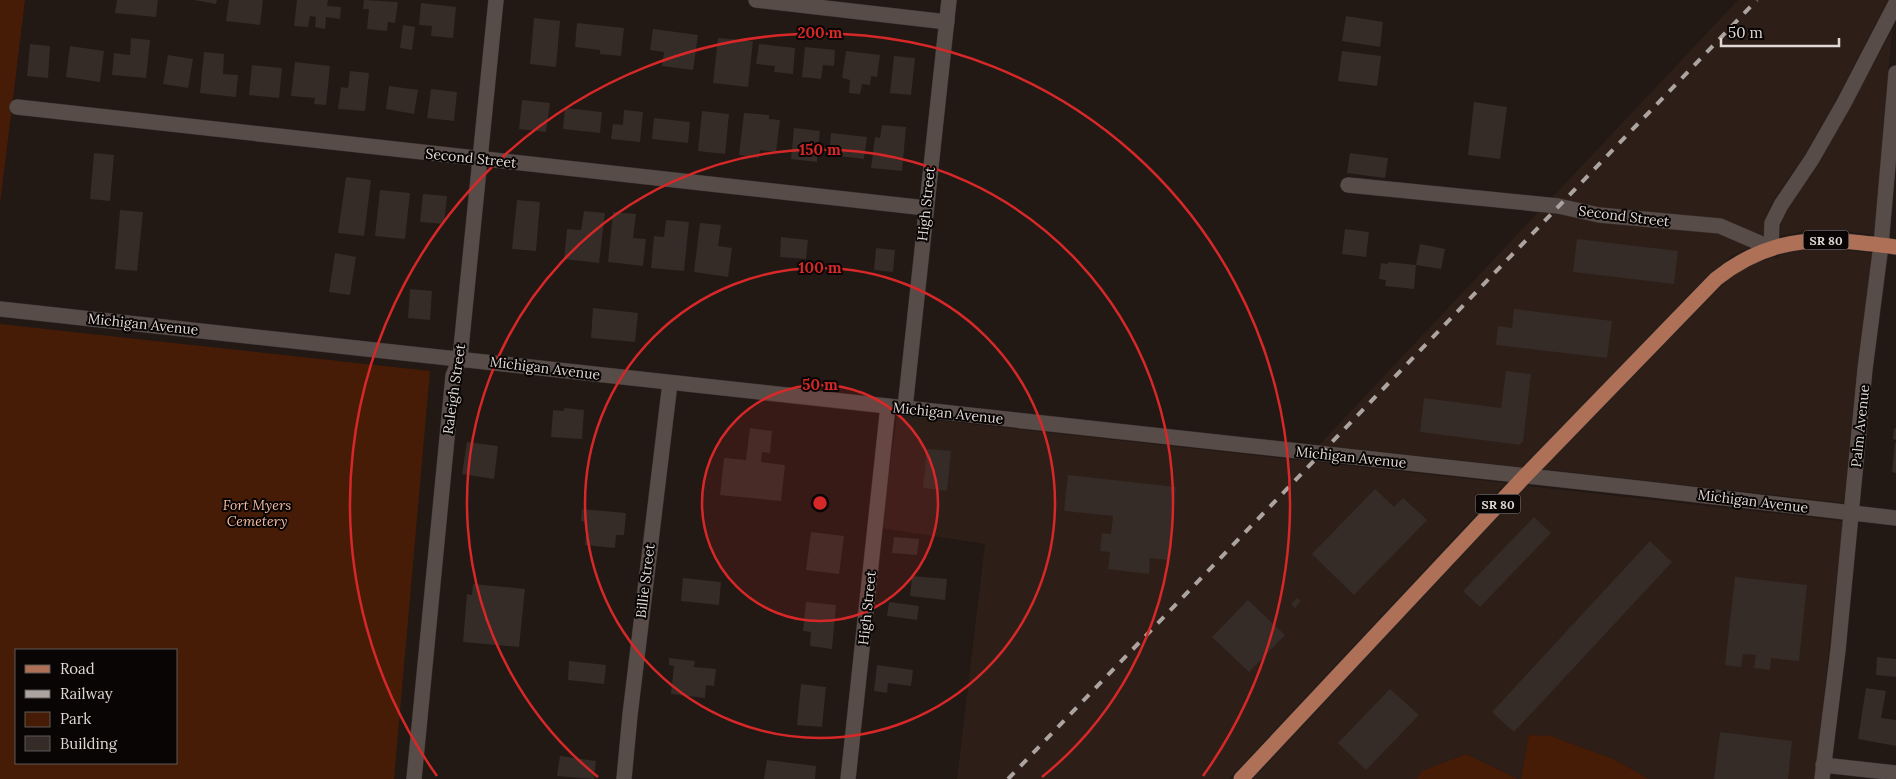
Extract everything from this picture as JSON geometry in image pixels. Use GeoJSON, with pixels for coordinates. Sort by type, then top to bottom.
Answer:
{"type":"FeatureCollection","features":[{"type":"Feature","properties":{"kind":"main road","name":"SR 80"},"geometry":{"type":"LineString","coordinates":[[1241,779],[1525,476],[1716,279],[1735,264],[1771,248],[1806,240],[1832,240],[1888,246]]}},
{"type":"Feature","properties":{"kind":"street","name":"Raleigh Street"},"geometry":{"type":"LineString","coordinates":[[414,779],[453,376],[460,358],[496,0]]}},
{"type":"Feature","properties":{"kind":"street"},"geometry":{"type":"LineString","coordinates":[[756,0],[947,22]]}},
{"type":"Feature","properties":{"kind":"street","name":"High Street"},"geometry":{"type":"LineString","coordinates":[[904,408],[949,0]]}},
{"type":"Feature","properties":{"kind":"street"},"geometry":{"type":"LineString","coordinates":[[1771,248],[1772,223],[1780,205],[1812,159],[1844,103],[1896,3]]}},
{"type":"Feature","properties":{"kind":"street","name":"Palm Avenue"},"geometry":{"type":"LineString","coordinates":[[1823,772],[1838,650],[1865,374],[1888,246],[1896,73]]}},
{"type":"Feature","properties":{"kind":"street","name":"Second Street"},"geometry":{"type":"LineString","coordinates":[[17,107],[926,208]]}},
{"type":"Feature","properties":{"kind":"street","name":"Second Street"},"geometry":{"type":"LineString","coordinates":[[1348,185],[1558,206],[1599,214],[1720,226],[1771,248]]}},
{"type":"Feature","properties":{"kind":"street","name":"Michigan Avenue"},"geometry":{"type":"LineString","coordinates":[[0,309],[460,358],[670,383],[1896,518]]}},
{"type":"Feature","properties":{"kind":"street","name":"Billie Street"},"geometry":{"type":"LineString","coordinates":[[624,779],[670,383]]}},
{"type":"Feature","properties":{"kind":"street","name":"High Street"},"geometry":{"type":"LineString","coordinates":[[848,779],[888,406]]}},
{"type":"Feature","properties":{"kind":"street"},"geometry":{"type":"LineString","coordinates":[[1823,772],[1896,773]]}},
{"type":"Feature","properties":{"kind":"shaded area"},"geometry":{"type":"Polygon","coordinates":[[[1738,0],[1888,0],[1837,98],[1805,154],[1773,201],[1765,219],[1763,241],[1732,256],[1710,273],[1522,467],[1319,445],[1738,0]]]}},
{"type":"Feature","properties":{"kind":"shaded area"},"geometry":{"type":"Polygon","coordinates":[[[1892,31],[1874,235],[1832,230],[1805,231],[1780,236],[1781,225],[1788,209],[1819,164],[1892,31]]]}},
{"type":"Feature","properties":{"kind":"shaded area"},"geometry":{"type":"Polygon","coordinates":[[[1807,249],[1872,253],[1857,368],[1844,503],[1543,469],[1721,286],[1739,272],[1754,264],[1772,257],[1779,258],[1779,255],[1807,249]]]}},
{"type":"Feature","properties":{"kind":"shaded area"},"geometry":{"type":"Polygon","coordinates":[[[897,416],[1506,483],[1229,779],[957,779],[985,544],[881,528],[897,416]]]}},
{"type":"Feature","properties":{"kind":"shaded area"},"geometry":{"type":"Polygon","coordinates":[[[1527,486],[1843,521],[1815,779],[1649,779],[1613,759],[1551,736],[1529,735],[1521,779],[1466,754],[1422,771],[1417,779],[1253,779],[1527,486]]]}},
{"type":"Feature","properties":{"kind":"green space"},"geometry":{"type":"Polygon","coordinates":[[[0,0],[25,0],[0,204],[0,0]]]}},
{"type":"Feature","properties":{"kind":"green space","name":"Fort Myers Cemetery"},"geometry":{"type":"Polygon","coordinates":[[[0,324],[430,371],[394,779],[0,779],[0,324]]]}},
{"type":"Feature","properties":{"kind":"green space"},"geometry":{"type":"Polygon","coordinates":[[[1529,735],[1551,736],[1613,759],[1649,779],[1521,779],[1529,735]]]}},
{"type":"Feature","properties":{"kind":"green space"},"geometry":{"type":"Polygon","coordinates":[[[1466,754],[1518,779],[1417,779],[1422,771],[1466,754]]]}},
{"type":"Feature","properties":{"kind":"building"},"geometry":{"type":"Polygon","coordinates":[[[117,0],[158,0],[156,17],[115,13],[117,0]]]}},
{"type":"Feature","properties":{"kind":"building"},"geometry":{"type":"Polygon","coordinates":[[[194,0],[217,0],[216,4],[194,0]]]}},
{"type":"Feature","properties":{"kind":"building"},"geometry":{"type":"Polygon","coordinates":[[[229,0],[263,0],[260,25],[226,21],[229,0]]]}},
{"type":"Feature","properties":{"kind":"building"},"geometry":{"type":"Polygon","coordinates":[[[297,0],[328,0],[327,6],[341,7],[340,19],[326,17],[325,29],[315,27],[316,17],[310,16],[308,27],[294,26],[297,0]]]}},
{"type":"Feature","properties":{"kind":"building"},"geometry":{"type":"Polygon","coordinates":[[[364,0],[398,2],[395,23],[388,22],[387,31],[367,29],[369,9],[363,9],[364,0]]]}},
{"type":"Feature","properties":{"kind":"building"},"geometry":{"type":"Polygon","coordinates":[[[421,3],[456,7],[453,38],[431,36],[432,26],[419,25],[421,3]]]}},
{"type":"Feature","properties":{"kind":"building"},"geometry":{"type":"Polygon","coordinates":[[[1346,16],[1383,22],[1380,47],[1342,41],[1346,16]]]}},
{"type":"Feature","properties":{"kind":"building"},"geometry":{"type":"Polygon","coordinates":[[[534,18],[560,21],[556,67],[530,64],[534,18]]]}},
{"type":"Feature","properties":{"kind":"building"},"geometry":{"type":"Polygon","coordinates":[[[577,23],[624,28],[621,56],[600,54],[600,50],[575,47],[577,23]]]}},
{"type":"Feature","properties":{"kind":"building"},"geometry":{"type":"Polygon","coordinates":[[[403,25],[415,27],[412,50],[400,48],[403,25]]]}},
{"type":"Feature","properties":{"kind":"building"},"geometry":{"type":"Polygon","coordinates":[[[653,29],[698,35],[693,70],[662,66],[664,52],[650,50],[653,29]]]}},
{"type":"Feature","properties":{"kind":"building"},"geometry":{"type":"Polygon","coordinates":[[[131,38],[150,40],[146,78],[112,75],[114,53],[130,55],[131,38]]]}},
{"type":"Feature","properties":{"kind":"building"},"geometry":{"type":"Polygon","coordinates":[[[718,38],[753,41],[748,87],[713,83],[718,38]]]}},
{"type":"Feature","properties":{"kind":"building"},"geometry":{"type":"Polygon","coordinates":[[[30,44],[50,46],[48,78],[27,76],[30,44]]]}},
{"type":"Feature","properties":{"kind":"building"},"geometry":{"type":"Polygon","coordinates":[[[759,44],[795,48],[793,74],[774,72],[775,66],[756,64],[759,44]]]}},
{"type":"Feature","properties":{"kind":"building"},"geometry":{"type":"Polygon","coordinates":[[[70,46],[104,51],[100,82],[66,77],[70,46]]]}},
{"type":"Feature","properties":{"kind":"building"},"geometry":{"type":"Polygon","coordinates":[[[805,47],[835,50],[834,66],[823,65],[821,79],[802,77],[805,47]]]}},
{"type":"Feature","properties":{"kind":"building"},"geometry":{"type":"Polygon","coordinates":[[[846,51],[880,55],[877,77],[871,76],[870,85],[862,84],[860,94],[849,93],[850,80],[842,78],[846,51]]]}},
{"type":"Feature","properties":{"kind":"building"},"geometry":{"type":"Polygon","coordinates":[[[1342,51],[1381,56],[1377,86],[1338,81],[1342,51]]]}},
{"type":"Feature","properties":{"kind":"building"},"geometry":{"type":"Polygon","coordinates":[[[204,52],[224,54],[223,74],[238,75],[236,97],[200,93],[204,52]]]}},
{"type":"Feature","properties":{"kind":"building"},"geometry":{"type":"Polygon","coordinates":[[[168,55],[193,59],[188,88],[163,84],[168,55]]]}},
{"type":"Feature","properties":{"kind":"building"},"geometry":{"type":"Polygon","coordinates":[[[894,56],[915,58],[911,95],[890,93],[894,56]]]}},
{"type":"Feature","properties":{"kind":"building"},"geometry":{"type":"Polygon","coordinates":[[[295,62],[330,66],[326,105],[314,104],[315,98],[291,96],[295,62]]]}},
{"type":"Feature","properties":{"kind":"building"},"geometry":{"type":"Polygon","coordinates":[[[252,65],[282,68],[279,98],[249,95],[252,65]]]}},
{"type":"Feature","properties":{"kind":"building"},"geometry":{"type":"Polygon","coordinates":[[[350,71],[369,73],[365,111],[338,109],[341,87],[348,88],[350,71]]]}},
{"type":"Feature","properties":{"kind":"building"},"geometry":{"type":"Polygon","coordinates":[[[389,86],[418,90],[414,114],[386,109],[389,86]]]}},
{"type":"Feature","properties":{"kind":"building"},"geometry":{"type":"Polygon","coordinates":[[[431,89],[457,92],[454,121],[427,118],[431,89]]]}},
{"type":"Feature","properties":{"kind":"building"},"geometry":{"type":"Polygon","coordinates":[[[522,100],[550,103],[546,132],[519,129],[522,100]]]}},
{"type":"Feature","properties":{"kind":"building"},"geometry":{"type":"Polygon","coordinates":[[[1474,102],[1507,107],[1500,159],[1468,155],[1474,102]]]}},
{"type":"Feature","properties":{"kind":"building"},"geometry":{"type":"Polygon","coordinates":[[[565,108],[602,112],[600,133],[563,129],[565,108]]]}},
{"type":"Feature","properties":{"kind":"building"},"geometry":{"type":"Polygon","coordinates":[[[624,110],[643,112],[640,142],[611,139],[613,124],[623,125],[624,110]]]}},
{"type":"Feature","properties":{"kind":"building"},"geometry":{"type":"Polygon","coordinates":[[[702,111],[729,114],[725,154],[698,151],[702,111]]]}},
{"type":"Feature","properties":{"kind":"building"},"geometry":{"type":"Polygon","coordinates":[[[744,113],[769,115],[769,119],[780,120],[776,152],[760,150],[759,158],[739,155],[744,113]]]}},
{"type":"Feature","properties":{"kind":"building"},"geometry":{"type":"Polygon","coordinates":[[[654,118],[690,122],[688,143],[652,139],[654,118]]]}},
{"type":"Feature","properties":{"kind":"building"},"geometry":{"type":"Polygon","coordinates":[[[882,125],[906,127],[902,171],[871,168],[875,137],[880,138],[882,125]]]}},
{"type":"Feature","properties":{"kind":"building"},"geometry":{"type":"Polygon","coordinates":[[[794,128],[820,131],[817,162],[791,159],[794,128]]]}},
{"type":"Feature","properties":{"kind":"building"},"geometry":{"type":"Polygon","coordinates":[[[831,133],[867,137],[864,159],[829,155],[831,133]]]}},
{"type":"Feature","properties":{"kind":"building"},"geometry":{"type":"Polygon","coordinates":[[[94,153],[114,155],[110,201],[90,199],[94,153]]]}},
{"type":"Feature","properties":{"kind":"building"},"geometry":{"type":"Polygon","coordinates":[[[1350,153],[1388,158],[1385,178],[1347,173],[1350,153]]]}},
{"type":"Feature","properties":{"kind":"building"},"geometry":{"type":"Polygon","coordinates":[[[346,177],[371,180],[364,236],[338,233],[346,177]]]}},
{"type":"Feature","properties":{"kind":"building"},"geometry":{"type":"Polygon","coordinates":[[[380,190],[410,193],[405,239],[375,236],[380,190]]]}},
{"type":"Feature","properties":{"kind":"building"},"geometry":{"type":"Polygon","coordinates":[[[423,194],[447,196],[444,224],[420,222],[423,194]]]}},
{"type":"Feature","properties":{"kind":"building"},"geometry":{"type":"Polygon","coordinates":[[[517,200],[540,202],[536,251],[512,249],[517,200]]]}},
{"type":"Feature","properties":{"kind":"building"},"geometry":{"type":"Polygon","coordinates":[[[120,210],[143,212],[137,271],[115,269],[120,210]]]}},
{"type":"Feature","properties":{"kind":"building"},"geometry":{"type":"Polygon","coordinates":[[[584,211],[605,213],[599,263],[564,259],[567,229],[581,230],[584,211]]]}},
{"type":"Feature","properties":{"kind":"building"},"geometry":{"type":"Polygon","coordinates":[[[613,212],[636,214],[633,238],[646,239],[643,266],[608,262],[613,212]]]}},
{"type":"Feature","properties":{"kind":"building"},"geometry":{"type":"Polygon","coordinates":[[[666,220],[689,222],[684,271],[651,268],[654,236],[664,237],[666,220]]]}},
{"type":"Feature","properties":{"kind":"building"},"geometry":{"type":"Polygon","coordinates":[[[700,223],[721,225],[718,246],[732,248],[728,277],[694,272],[700,223]]]}},
{"type":"Feature","properties":{"kind":"building"},"geometry":{"type":"Polygon","coordinates":[[[1345,229],[1369,232],[1366,257],[1342,254],[1345,229]]]}},
{"type":"Feature","properties":{"kind":"building"},"geometry":{"type":"Polygon","coordinates":[[[781,237],[808,240],[806,259],[780,257],[781,237]]]}},
{"type":"Feature","properties":{"kind":"building"},"geometry":{"type":"Polygon","coordinates":[[[1577,239],[1678,251],[1674,284],[1573,272],[1577,239]]]}},
{"type":"Feature","properties":{"kind":"building"},"geometry":{"type":"Polygon","coordinates":[[[1420,244],[1445,249],[1441,269],[1416,265],[1420,244]]]}},
{"type":"Feature","properties":{"kind":"building"},"geometry":{"type":"Polygon","coordinates":[[[876,248],[895,250],[893,272],[874,270],[876,248]]]}},
{"type":"Feature","properties":{"kind":"building"},"geometry":{"type":"Polygon","coordinates":[[[335,253],[356,257],[350,295],[329,292],[335,253]]]}},
{"type":"Feature","properties":{"kind":"building"},"geometry":{"type":"Polygon","coordinates":[[[1388,262],[1416,265],[1414,289],[1385,286],[1386,280],[1379,279],[1381,263],[1388,264],[1388,262]]]}},
{"type":"Feature","properties":{"kind":"building"},"geometry":{"type":"Polygon","coordinates":[[[410,289],[432,291],[430,320],[408,318],[410,289]]]}},
{"type":"Feature","properties":{"kind":"building"},"geometry":{"type":"Polygon","coordinates":[[[593,308],[638,313],[635,342],[591,338],[593,308]]]}},
{"type":"Feature","properties":{"kind":"building"},"geometry":{"type":"Polygon","coordinates":[[[1514,309],[1612,321],[1607,358],[1496,345],[1498,326],[1512,328],[1514,309]]]}},
{"type":"Feature","properties":{"kind":"building"},"geometry":{"type":"Polygon","coordinates":[[[1506,371],[1531,374],[1523,442],[1521,442],[1521,445],[1420,432],[1424,398],[1501,408],[1506,371]]]}},
{"type":"Feature","properties":{"kind":"building"},"geometry":{"type":"Polygon","coordinates":[[[564,408],[584,410],[582,439],[551,437],[553,410],[564,411],[564,408]]]}},
{"type":"Feature","properties":{"kind":"building"},"geometry":{"type":"Polygon","coordinates":[[[750,428],[772,431],[770,453],[762,452],[761,462],[785,465],[781,501],[720,495],[724,458],[746,460],[750,428]]]}},
{"type":"Feature","properties":{"kind":"building"},"geometry":{"type":"Polygon","coordinates":[[[1894,428],[1896,429],[1896,440],[1893,439],[1894,428]]]}},
{"type":"Feature","properties":{"kind":"building"},"geometry":{"type":"Polygon","coordinates":[[[467,442],[498,446],[494,479],[462,474],[467,442]]]}},
{"type":"Feature","properties":{"kind":"building"},"geometry":{"type":"Polygon","coordinates":[[[1896,443],[1896,473],[1892,472],[1896,443]]]}},
{"type":"Feature","properties":{"kind":"building"},"geometry":{"type":"Polygon","coordinates":[[[927,449],[951,451],[947,491],[923,488],[927,449]]]}},
{"type":"Feature","properties":{"kind":"building"},"geometry":{"type":"Polygon","coordinates":[[[1068,475],[1176,487],[1168,560],[1150,558],[1149,574],[1108,569],[1110,552],[1100,551],[1102,533],[1111,534],[1113,516],[1064,511],[1068,475]]]}},
{"type":"Feature","properties":{"kind":"building"},"geometry":{"type":"Polygon","coordinates":[[[1375,489],[1394,507],[1403,498],[1427,520],[1354,595],[1312,554],[1375,489]]]}},
{"type":"Feature","properties":{"kind":"building"},"geometry":{"type":"Polygon","coordinates":[[[582,509],[626,513],[624,535],[616,535],[615,548],[585,545],[587,522],[581,521],[582,509]]]}},
{"type":"Feature","properties":{"kind":"building"},"geometry":{"type":"Polygon","coordinates":[[[1534,517],[1551,533],[1480,607],[1463,591],[1534,517]]]}},
{"type":"Feature","properties":{"kind":"building"},"geometry":{"type":"Polygon","coordinates":[[[811,532],[844,536],[839,574],[806,570],[811,532]]]}},
{"type":"Feature","properties":{"kind":"building"},"geometry":{"type":"Polygon","coordinates":[[[894,537],[919,539],[917,555],[892,553],[894,537]]]}},
{"type":"Feature","properties":{"kind":"building"},"geometry":{"type":"Polygon","coordinates":[[[1650,541],[1672,562],[1514,732],[1492,712],[1650,541]]]}},
{"type":"Feature","properties":{"kind":"building"},"geometry":{"type":"Polygon","coordinates":[[[912,576],[947,579],[945,600],[910,596],[912,576]]]}},
{"type":"Feature","properties":{"kind":"building"},"geometry":{"type":"Polygon","coordinates":[[[1735,577],[1807,585],[1799,661],[1771,658],[1770,670],[1754,668],[1756,655],[1743,654],[1741,667],[1725,665],[1735,577]]]}},
{"type":"Feature","properties":{"kind":"building"},"geometry":{"type":"Polygon","coordinates":[[[683,578],[721,582],[719,605],[681,601],[683,578]]]}},
{"type":"Feature","properties":{"kind":"building"},"geometry":{"type":"Polygon","coordinates":[[[473,584],[525,589],[519,647],[463,642],[467,594],[472,595],[473,584]]]}},
{"type":"Feature","properties":{"kind":"building"},"geometry":{"type":"Polygon","coordinates":[[[1297,598],[1301,601],[1295,608],[1291,604],[1297,598]]]}},
{"type":"Feature","properties":{"kind":"building"},"geometry":{"type":"Polygon","coordinates":[[[1248,600],[1285,635],[1249,672],[1212,637],[1248,600]]]}},
{"type":"Feature","properties":{"kind":"building"},"geometry":{"type":"Polygon","coordinates":[[[806,602],[836,605],[832,649],[810,646],[811,632],[803,631],[806,602]]]}},
{"type":"Feature","properties":{"kind":"building"},"geometry":{"type":"Polygon","coordinates":[[[889,602],[919,606],[917,620],[887,616],[889,602]]]}},
{"type":"Feature","properties":{"kind":"building"},"geometry":{"type":"Polygon","coordinates":[[[1877,657],[1896,659],[1896,677],[1876,675],[1877,657]]]}},
{"type":"Feature","properties":{"kind":"building"},"geometry":{"type":"Polygon","coordinates":[[[669,658],[695,661],[694,667],[716,669],[714,686],[706,685],[705,698],[671,694],[674,666],[669,665],[669,658]]]}},
{"type":"Feature","properties":{"kind":"building"},"geometry":{"type":"Polygon","coordinates":[[[569,661],[606,665],[604,684],[568,680],[569,661]]]}},
{"type":"Feature","properties":{"kind":"building"},"geometry":{"type":"Polygon","coordinates":[[[877,665],[913,670],[911,686],[888,683],[887,693],[874,691],[877,665]]]}},
{"type":"Feature","properties":{"kind":"building"},"geometry":{"type":"Polygon","coordinates":[[[801,684],[826,687],[822,727],[797,725],[801,684]]]}},
{"type":"Feature","properties":{"kind":"building"},"geometry":{"type":"Polygon","coordinates":[[[1866,688],[1886,691],[1881,718],[1896,720],[1896,746],[1858,739],[1866,688]]]}},
{"type":"Feature","properties":{"kind":"building"},"geometry":{"type":"Polygon","coordinates":[[[1390,689],[1419,715],[1366,770],[1338,743],[1390,689]]]}},
{"type":"Feature","properties":{"kind":"building"},"geometry":{"type":"Polygon","coordinates":[[[1720,732],[1792,741],[1788,779],[1714,779],[1720,732]]]}},
{"type":"Feature","properties":{"kind":"building"},"geometry":{"type":"Polygon","coordinates":[[[560,756],[596,761],[594,779],[557,776],[560,756]]]}},
{"type":"Feature","properties":{"kind":"building"},"geometry":{"type":"Polygon","coordinates":[[[767,760],[816,766],[815,779],[764,779],[767,760]]]}},
{"type":"Feature","properties":{"kind":"railway"},"geometry":{"type":"LineString","coordinates":[[1008,779],[1757,0]]}}]}
